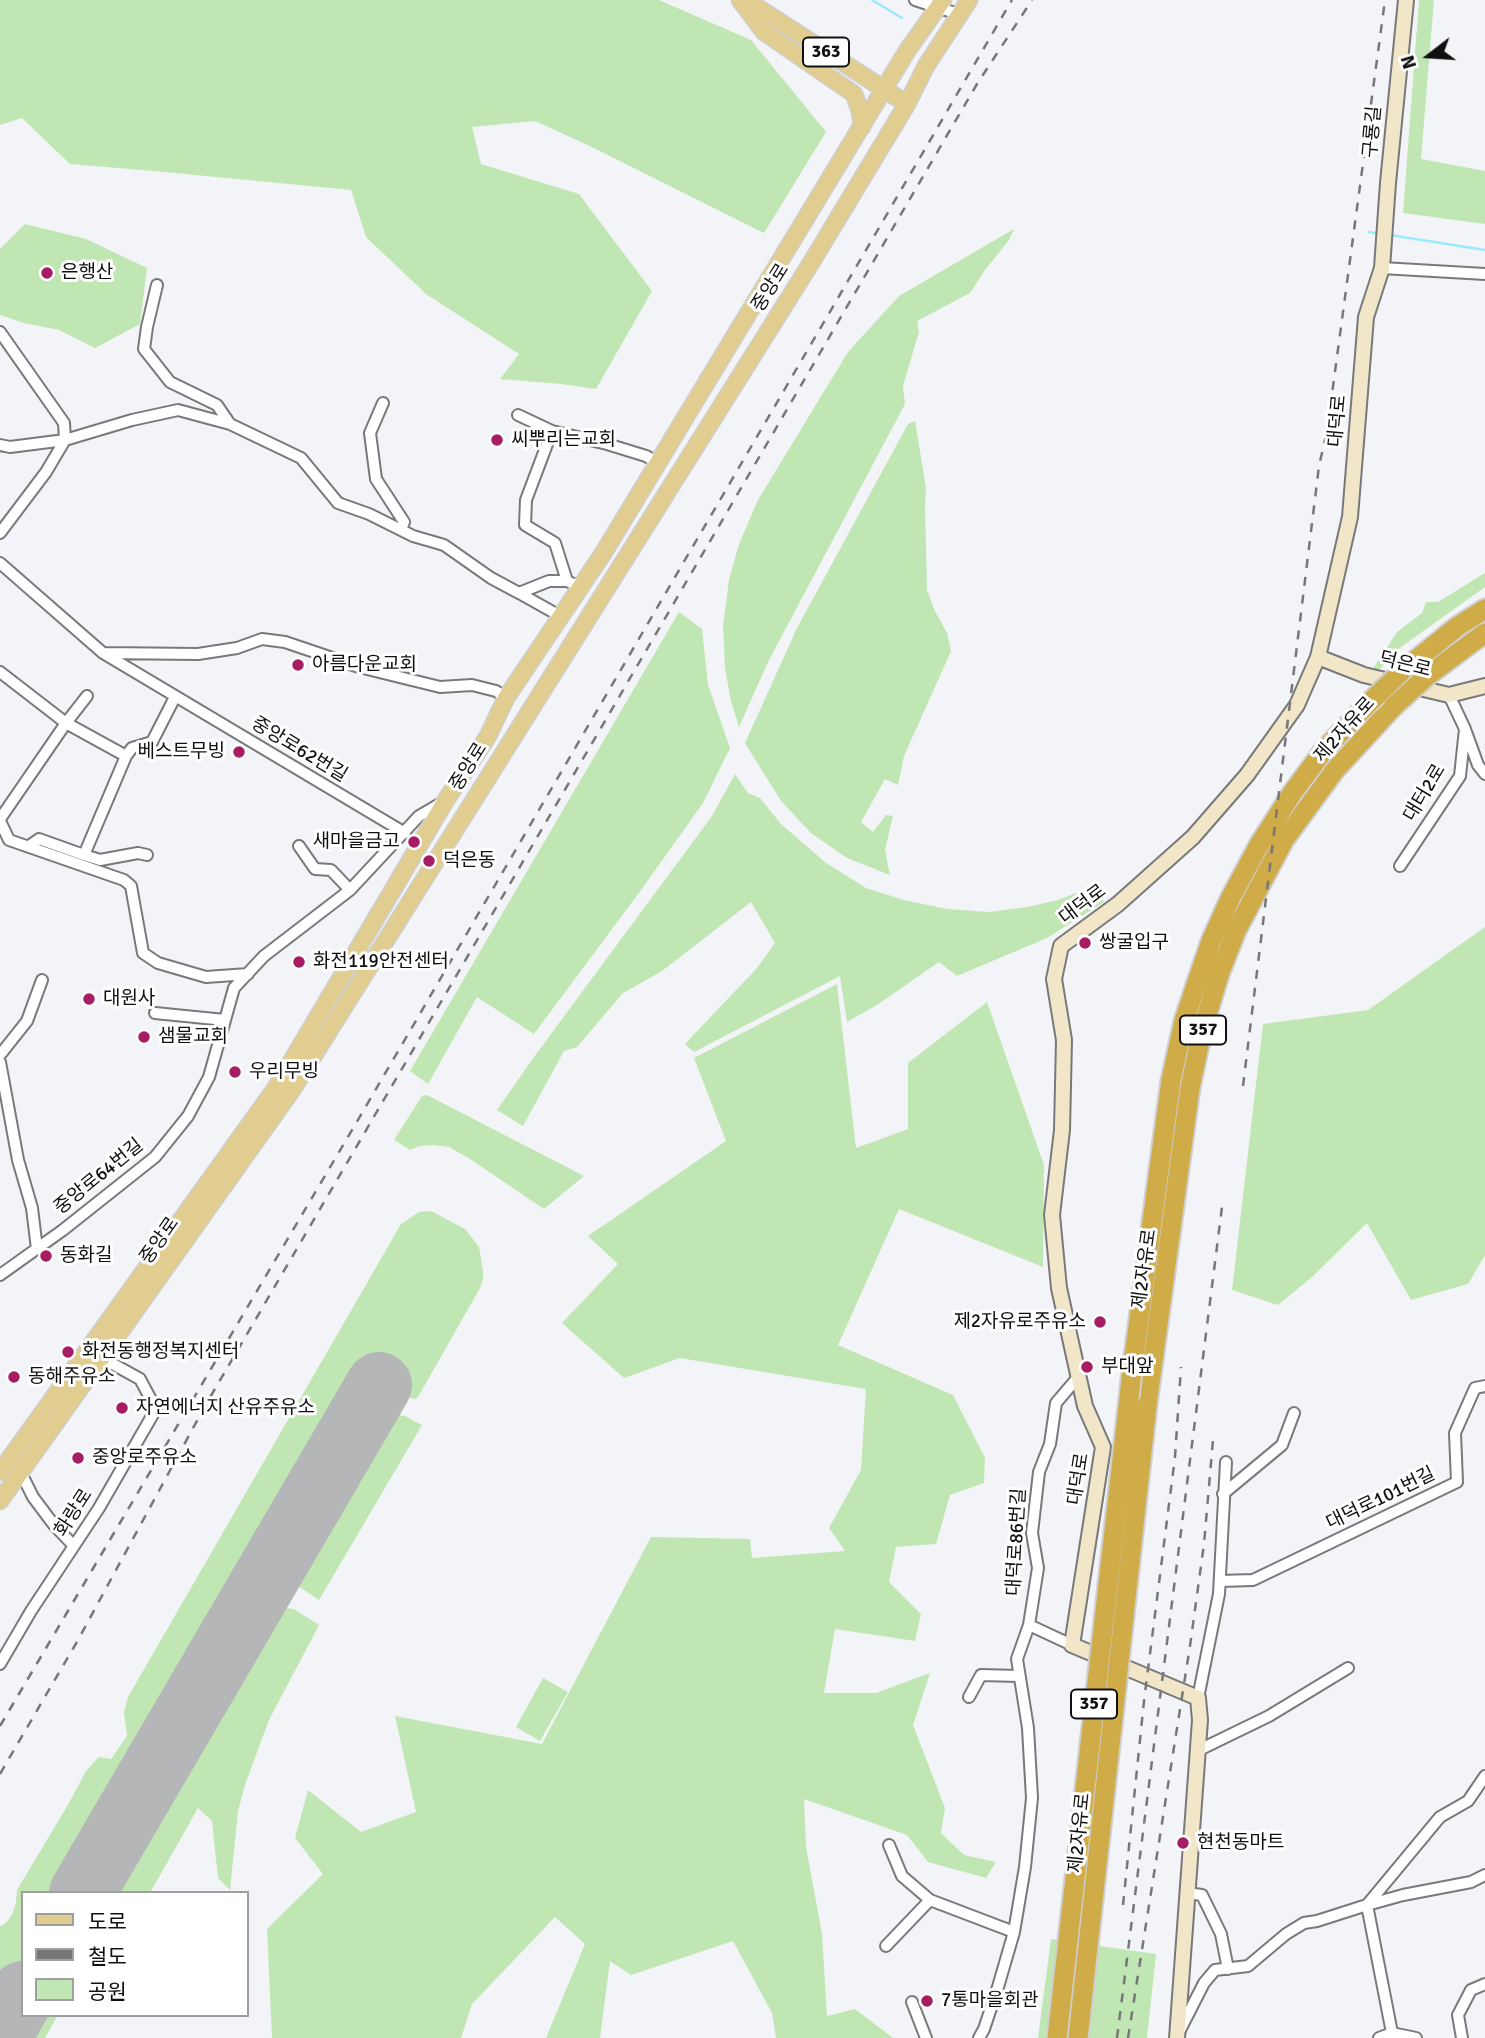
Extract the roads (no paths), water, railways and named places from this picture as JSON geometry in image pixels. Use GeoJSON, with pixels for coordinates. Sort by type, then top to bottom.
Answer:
{"type":"FeatureCollection","features":[{"type":"Feature","properties":{"kind":"highway","name":"제2자유로"},"geometry":{"type":"LineString","coordinates":[[1058,2038],[1132,1371],[1171,1080],[1184,1021],[1202,966],[1231,897],[1259,845],[1293,792],[1324,750],[1368,703],[1401,672],[1458,626],[1485,609]]}},
{"type":"Feature","properties":{"kind":"highway","name":"제2자유로"},"geometry":{"type":"LineString","coordinates":[[1078,2038],[1147,1405],[1190,1088],[1202,1031],[1236,931],[1283,840],[1335,770],[1393,707],[1427,676],[1485,633]]}},
{"type":"Feature","properties":{"kind":"main road"},"geometry":{"type":"LineString","coordinates":[[740,0],[764,32],[854,94],[862,127]]}},
{"type":"Feature","properties":{"kind":"main road","name":"363"},"geometry":{"type":"LineString","coordinates":[[746,0],[907,103]]}},
{"type":"Feature","properties":{"kind":"main road"},"geometry":{"type":"LineString","coordinates":[[961,15],[969,0]]}},
{"type":"Feature","properties":{"kind":"main road","name":"중앙로"},"geometry":{"type":"LineString","coordinates":[[0,1472],[275,1088],[446,800],[488,737],[506,698],[559,616],[573,584],[604,552],[907,51],[940,4]]}},
{"type":"Feature","properties":{"kind":"main road","name":"중앙로"},"geometry":{"type":"LineString","coordinates":[[0,1501],[292,1090],[811,263],[907,103],[926,66],[961,15]]}},
{"type":"Feature","properties":{"kind":"street"},"geometry":{"type":"LineString","coordinates":[[915,0],[940,4],[961,15]]}},
{"type":"Feature","properties":{"kind":"street","name":"구룡길"},"geometry":{"type":"LineString","coordinates":[[1383,264],[1406,0]]}},
{"type":"Feature","properties":{"kind":"street"},"geometry":{"type":"LineString","coordinates":[[1383,264],[1485,274]]}},
{"type":"Feature","properties":{"kind":"street","name":"대덕로"},"geometry":{"type":"LineString","coordinates":[[1072,1645],[1103,1447],[1086,1406],[1059,1289],[1052,1214],[1062,1129],[1064,1040],[1054,979],[1061,946],[1118,904],[1193,837],[1247,775],[1297,705],[1318,657],[1350,517],[1367,317],[1383,264]]}},
{"type":"Feature","properties":{"kind":"street"},"geometry":{"type":"LineString","coordinates":[[157,285],[146,327],[144,349],[170,382],[217,405],[230,424]]}},
{"type":"Feature","properties":{"kind":"street"},"geometry":{"type":"LineString","coordinates":[[0,332],[64,423],[65,440],[46,472],[0,533]]}},
{"type":"Feature","properties":{"kind":"street"},"geometry":{"type":"LineString","coordinates":[[383,403],[370,433],[376,479],[404,522],[401,530]]}},
{"type":"Feature","properties":{"kind":"street"},"geometry":{"type":"LineString","coordinates":[[0,445],[10,447],[65,440],[132,420],[178,410],[230,424],[301,458],[338,503],[369,514],[412,536],[444,545],[491,578],[559,616]]}},
{"type":"Feature","properties":{"kind":"street"},"geometry":{"type":"LineString","coordinates":[[518,415],[552,431],[607,444],[657,462]]}},
{"type":"Feature","properties":{"kind":"street"},"geometry":{"type":"LineString","coordinates":[[552,431],[526,500],[525,525],[555,542],[573,584]]}},
{"type":"Feature","properties":{"kind":"street","name":"중앙로62번길"},"geometry":{"type":"LineString","coordinates":[[0,563],[103,653],[405,833]]}},
{"type":"Feature","properties":{"kind":"street"},"geometry":{"type":"LineString","coordinates":[[519,593],[549,581],[573,584]]}},
{"type":"Feature","properties":{"kind":"street"},"geometry":{"type":"LineString","coordinates":[[103,653],[198,654],[237,648],[262,639],[285,642],[359,667],[440,687],[471,685],[496,691],[506,698]]}},
{"type":"Feature","properties":{"kind":"street","name":"덕은로"},"geometry":{"type":"LineString","coordinates":[[1318,657],[1364,675],[1449,695],[1485,685]]}},
{"type":"Feature","properties":{"kind":"street"},"geometry":{"type":"LineString","coordinates":[[0,672],[66,723],[126,756]]}},
{"type":"Feature","properties":{"kind":"street"},"geometry":{"type":"LineString","coordinates":[[1449,695],[1485,774]]}},
{"type":"Feature","properties":{"kind":"street"},"geometry":{"type":"LineString","coordinates":[[87,696],[0,820],[9,840],[124,880],[131,886],[143,953],[158,963],[206,977],[248,974]]}},
{"type":"Feature","properties":{"kind":"street"},"geometry":{"type":"LineString","coordinates":[[84,855],[126,756],[132,748],[152,742],[175,697]]}},
{"type":"Feature","properties":{"kind":"street","name":"대터2로"},"geometry":{"type":"LineString","coordinates":[[1400,866],[1460,776],[1465,729]]}},
{"type":"Feature","properties":{"kind":"street","name":"중앙로64번길"},"geometry":{"type":"LineString","coordinates":[[0,1275],[155,1157],[188,1115],[209,1077],[234,988],[275,947],[349,890],[419,816],[446,800]]}},
{"type":"Feature","properties":{"kind":"street"},"geometry":{"type":"LineString","coordinates":[[29,846],[39,839],[100,860],[138,853],[147,855]]}},
{"type":"Feature","properties":{"kind":"street"},"geometry":{"type":"LineString","coordinates":[[299,846],[315,869],[331,870],[349,890]]}},
{"type":"Feature","properties":{"kind":"street"},"geometry":{"type":"LineString","coordinates":[[0,1055],[27,1021],[42,980]]}},
{"type":"Feature","properties":{"kind":"street"},"geometry":{"type":"LineString","coordinates":[[155,1013],[225,1020]]}},
{"type":"Feature","properties":{"kind":"street"},"geometry":{"type":"LineString","coordinates":[[0,1062],[18,1160],[32,1208],[37,1249]]}},
{"type":"Feature","properties":{"kind":"street","name":"화랑로"},"geometry":{"type":"LineString","coordinates":[[0,1664],[31,1611],[99,1508],[156,1409],[140,1380],[102,1358]]}},
{"type":"Feature","properties":{"kind":"street","name":"대덕로86번길"},"geometry":{"type":"LineString","coordinates":[[979,2038],[1014,1933],[1025,1867],[1032,1798],[1030,1739],[1017,1659],[1028,1625],[1038,1568],[1032,1533],[1039,1472],[1050,1444],[1056,1403],[1079,1376]]}},
{"type":"Feature","properties":{"kind":"street","name":"대덕로101번길"},"geometry":{"type":"LineString","coordinates":[[1220,1581],[1253,1580],[1457,1482],[1455,1433],[1475,1388],[1485,1386]]}},
{"type":"Feature","properties":{"kind":"street"},"geometry":{"type":"LineString","coordinates":[[1223,1494],[1282,1445],[1294,1413]]}},
{"type":"Feature","properties":{"kind":"street"},"geometry":{"type":"LineString","coordinates":[[1177,2037],[1200,1720],[1198,1698],[1219,1594],[1226,1462]]}},
{"type":"Feature","properties":{"kind":"street"},"geometry":{"type":"LineString","coordinates":[[21,1473],[33,1497],[74,1546]]}},
{"type":"Feature","properties":{"kind":"street"},"geometry":{"type":"LineString","coordinates":[[1028,1625],[1198,1698]]}},
{"type":"Feature","properties":{"kind":"street"},"geometry":{"type":"LineString","coordinates":[[1198,1752],[1269,1716],[1348,1668]]}},
{"type":"Feature","properties":{"kind":"street"},"geometry":{"type":"LineString","coordinates":[[970,1697],[981,1675],[1020,1676]]}},
{"type":"Feature","properties":{"kind":"street"},"geometry":{"type":"LineString","coordinates":[[1367,1905],[1440,1817],[1468,1801],[1485,1776]]}},
{"type":"Feature","properties":{"kind":"street"},"geometry":{"type":"LineString","coordinates":[[889,1845],[902,1876],[930,1900],[1014,1933]]}},
{"type":"Feature","properties":{"kind":"street"},"geometry":{"type":"LineString","coordinates":[[1177,2037],[1204,1983],[1215,1970],[1248,1966],[1286,1934],[1304,1923],[1403,1895],[1471,1882],[1485,1875]]}},
{"type":"Feature","properties":{"kind":"street"},"geometry":{"type":"LineString","coordinates":[[1187,1893],[1202,1895],[1221,1934],[1228,1969]]}},
{"type":"Feature","properties":{"kind":"street"},"geometry":{"type":"LineString","coordinates":[[886,1946],[930,1900]]}},
{"type":"Feature","properties":{"kind":"street"},"geometry":{"type":"LineString","coordinates":[[1367,1905],[1392,2033]]}},
{"type":"Feature","properties":{"kind":"street"},"geometry":{"type":"LineString","coordinates":[[1462,2038],[1458,2015],[1471,1990],[1485,1984]]}},
{"type":"Feature","properties":{"kind":"street"},"geometry":{"type":"LineString","coordinates":[[912,2002],[926,2038]]}},
{"type":"Feature","properties":{"kind":"street"},"geometry":{"type":"LineString","coordinates":[[1379,2038],[1392,2033],[1416,2038]]}},
{"type":"Feature","properties":{"kind":"waterway"},"geometry":{"type":"LineString","coordinates":[[872,0],[902,18]]}},
{"type":"Feature","properties":{"kind":"waterway"},"geometry":{"type":"LineString","coordinates":[[1369,232],[1380,234]]}},
{"type":"Feature","properties":{"kind":"waterway"},"geometry":{"type":"LineString","coordinates":[[1390,235],[1485,250]]}},
{"type":"Feature","properties":{"kind":"railway"},"geometry":{"type":"LineString","coordinates":[[0,1726],[362,1113],[1012,0]]}},
{"type":"Feature","properties":{"kind":"railway"},"geometry":{"type":"LineString","coordinates":[[0,1774],[78,1640],[205,1406],[977,84],[1032,0]]}},
{"type":"Feature","properties":{"kind":"railway"},"geometry":{"type":"LineString","coordinates":[[1243,1086],[1319,466],[1327,431],[1385,0]]}},
{"type":"Feature","properties":{"kind":"railway"},"geometry":{"type":"LineString","coordinates":[[1117,2038],[1223,1199]]}},
{"type":"Feature","properties":{"kind":"railway"},"geometry":{"type":"LineString","coordinates":[[1123,1905],[1144,1701],[1175,1457],[1181,1367]]}},
{"type":"Feature","properties":{"kind":"railway"},"geometry":{"type":"LineString","coordinates":[[1128,2038],[1190,1646],[1204,1544],[1213,1440]]}},
{"type":"Feature","properties":{"kind":"place","name":"은행산"},"geometry":{"type":"Point","coordinates":[47,273]}},
{"type":"Feature","properties":{"kind":"place","name":"씨뿌리는교회"},"geometry":{"type":"Point","coordinates":[497,440]}},
{"type":"Feature","properties":{"kind":"place","name":"아름다운교회"},"geometry":{"type":"Point","coordinates":[298,665]}},
{"type":"Feature","properties":{"kind":"place","name":"베스트무빙"},"geometry":{"type":"Point","coordinates":[239,752]}},
{"type":"Feature","properties":{"kind":"place","name":"새마을금고"},"geometry":{"type":"Point","coordinates":[414,842]}},
{"type":"Feature","properties":{"kind":"place","name":"덕은동"},"geometry":{"type":"Point","coordinates":[429,861]}},
{"type":"Feature","properties":{"kind":"place","name":"쌍굴입구"},"geometry":{"type":"Point","coordinates":[1085,943]}},
{"type":"Feature","properties":{"kind":"place","name":"화전119안전센터"},"geometry":{"type":"Point","coordinates":[299,962]}},
{"type":"Feature","properties":{"kind":"place","name":"대원사"},"geometry":{"type":"Point","coordinates":[89,999]}},
{"type":"Feature","properties":{"kind":"place","name":"샘물교회"},"geometry":{"type":"Point","coordinates":[144,1037]}},
{"type":"Feature","properties":{"kind":"place","name":"우리무빙"},"geometry":{"type":"Point","coordinates":[235,1072]}},
{"type":"Feature","properties":{"kind":"place","name":"동화길"},"geometry":{"type":"Point","coordinates":[46,1256]}},
{"type":"Feature","properties":{"kind":"place","name":"제2자유로주유소"},"geometry":{"type":"Point","coordinates":[1100,1322]}},
{"type":"Feature","properties":{"kind":"place","name":"화전동행정복지센터"},"geometry":{"type":"Point","coordinates":[68,1352]}},
{"type":"Feature","properties":{"kind":"place","name":"부대앞"},"geometry":{"type":"Point","coordinates":[1087,1367]}},
{"type":"Feature","properties":{"kind":"place","name":"동해주유소"},"geometry":{"type":"Point","coordinates":[14,1377]}},
{"type":"Feature","properties":{"kind":"place","name":"자연에너지 산유주유소"},"geometry":{"type":"Point","coordinates":[122,1408]}},
{"type":"Feature","properties":{"kind":"place","name":"중앙로주유소"},"geometry":{"type":"Point","coordinates":[78,1458]}},
{"type":"Feature","properties":{"kind":"place","name":"현천동마트"},"geometry":{"type":"Point","coordinates":[1183,1843]}},
{"type":"Feature","properties":{"kind":"place","name":"7통마을회관"},"geometry":{"type":"Point","coordinates":[927,2001]}}]}
